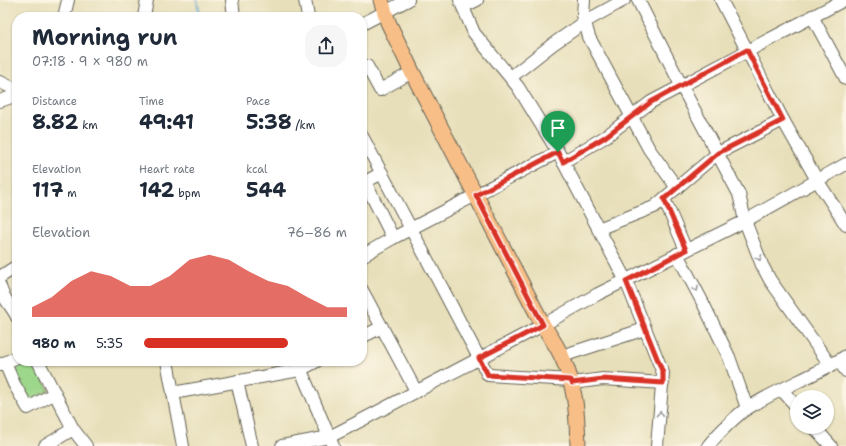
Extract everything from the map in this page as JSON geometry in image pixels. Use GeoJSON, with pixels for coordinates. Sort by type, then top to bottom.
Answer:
{"type":"FeatureCollection","features":[{"type":"Feature","properties":{"kind":"main road"},"geometry":{"type":"LineString","coordinates":[[383,6],[394,36],[412,72],[543,325],[562,356],[572,381],[576,401],[578,446]]}},
{"type":"Feature","properties":{"kind":"street"},"geometry":{"type":"LineString","coordinates":[[65,12],[68,0]]}},
{"type":"Feature","properties":{"kind":"street"},"geometry":{"type":"LineString","coordinates":[[145,12],[147,0]]}},
{"type":"Feature","properties":{"kind":"street"},"geometry":{"type":"LineString","coordinates":[[232,0],[233,12]]}},
{"type":"Feature","properties":{"kind":"street"},"geometry":{"type":"LineString","coordinates":[[305,0],[307,12]]}},
{"type":"Feature","properties":{"kind":"street"},"geometry":{"type":"LineString","coordinates":[[367,20],[383,6],[408,0]]}},
{"type":"Feature","properties":{"kind":"street"},"geometry":{"type":"LineString","coordinates":[[477,0],[462,4],[474,33],[518,87],[560,157],[626,281],[663,373],[657,446]]}},
{"type":"Feature","properties":{"kind":"street"},"geometry":{"type":"LineString","coordinates":[[584,0],[583,15],[589,37],[649,149],[677,188]]}},
{"type":"Feature","properties":{"kind":"street"},"geometry":{"type":"LineString","coordinates":[[511,78],[553,44],[585,22],[624,0]]}},
{"type":"Feature","properties":{"kind":"street"},"geometry":{"type":"LineString","coordinates":[[638,0],[739,194],[745,221],[762,265],[770,280],[846,371]]}},
{"type":"Feature","properties":{"kind":"street"},"geometry":{"type":"LineString","coordinates":[[721,0],[783,120],[817,180],[846,225]]}},
{"type":"Feature","properties":{"kind":"street"},"geometry":{"type":"LineString","coordinates":[[367,253],[476,195],[605,137],[651,102],[844,0]]}},
{"type":"Feature","properties":{"kind":"street"},"geometry":{"type":"LineString","coordinates":[[812,16],[846,79]]}},
{"type":"Feature","properties":{"kind":"street"},"geometry":{"type":"LineString","coordinates":[[367,66],[380,90],[412,72]]}},
{"type":"Feature","properties":{"kind":"street"},"geometry":{"type":"LineString","coordinates":[[0,82],[12,88]]}},
{"type":"Feature","properties":{"kind":"street"},"geometry":{"type":"LineString","coordinates":[[0,101],[12,97]]}},
{"type":"Feature","properties":{"kind":"street"},"geometry":{"type":"LineString","coordinates":[[598,229],[654,207],[718,153],[783,120]]}},
{"type":"Feature","properties":{"kind":"street"},"geometry":{"type":"LineString","coordinates":[[367,145],[488,375],[572,381],[603,379],[663,383]]}},
{"type":"Feature","properties":{"kind":"street"},"geometry":{"type":"LineString","coordinates":[[282,446],[331,441],[416,391],[543,325],[598,294],[745,221],[846,164]]}},
{"type":"Feature","properties":{"kind":"street"},"geometry":{"type":"LineString","coordinates":[[367,181],[382,173]]}},
{"type":"Feature","properties":{"kind":"street"},"geometry":{"type":"LineString","coordinates":[[367,186],[393,238]]}},
{"type":"Feature","properties":{"kind":"street"},"geometry":{"type":"LineString","coordinates":[[664,199],[682,252],[703,303],[729,357],[747,408]]}},
{"type":"Feature","properties":{"kind":"street"},"geometry":{"type":"LineString","coordinates":[[0,277],[12,269]]}},
{"type":"Feature","properties":{"kind":"street"},"geometry":{"type":"LineString","coordinates":[[0,286],[1,293],[12,310]]}},
{"type":"Feature","properties":{"kind":"street"},"geometry":{"type":"LineString","coordinates":[[367,299],[416,391]]}},
{"type":"Feature","properties":{"kind":"street"},"geometry":{"type":"LineString","coordinates":[[367,335],[382,327]]}},
{"type":"Feature","properties":{"kind":"street"},"geometry":{"type":"LineString","coordinates":[[562,356],[645,329]]}},
{"type":"Feature","properties":{"kind":"street"},"geometry":{"type":"LineString","coordinates":[[12,359],[2,364],[28,408],[55,394]]}},
{"type":"Feature","properties":{"kind":"street"},"geometry":{"type":"LineString","coordinates":[[708,446],[747,408],[839,361]]}},
{"type":"Feature","properties":{"kind":"street"},"geometry":{"type":"LineString","coordinates":[[44,366],[55,394],[73,429],[86,446]]}},
{"type":"Feature","properties":{"kind":"street"},"geometry":{"type":"LineString","coordinates":[[168,366],[183,446]]}},
{"type":"Feature","properties":{"kind":"street"},"geometry":{"type":"LineString","coordinates":[[173,393],[237,381],[294,366]]}},
{"type":"Feature","properties":{"kind":"street"},"geometry":{"type":"LineString","coordinates":[[298,366],[331,441]]}},
{"type":"Feature","properties":{"kind":"street"},"geometry":{"type":"LineString","coordinates":[[237,381],[252,446]]}},
{"type":"Feature","properties":{"kind":"street"},"geometry":{"type":"LineString","coordinates":[[782,390],[790,399]]}},
{"type":"Feature","properties":{"kind":"street"},"geometry":{"type":"LineString","coordinates":[[45,446],[73,429]]}},
{"type":"Feature","properties":{"kind":"street"},"geometry":{"type":"LineString","coordinates":[[820,434],[831,446]]}},
{"type":"Feature","properties":{"kind":"green space"},"geometry":{"type":"Polygon","coordinates":[[[12,362],[12,366],[36,366],[49,390],[27,402],[10,363],[12,362]]]}},
{"type":"Feature","properties":{"kind":"waterway"},"geometry":{"type":"LineString","coordinates":[[197,0],[199,12]]}},
{"type":"Feature","properties":{"kind":"route"},"geometry":{"type":"LineString","coordinates":[[747,50],[783,120],[718,153],[664,199],[686,250],[626,281],[663,373],[663,383],[603,379],[572,383],[571,380],[488,375],[479,358],[543,325],[476,195],[558,152],[563,162],[605,137],[651,102],[747,50]]}}]}
